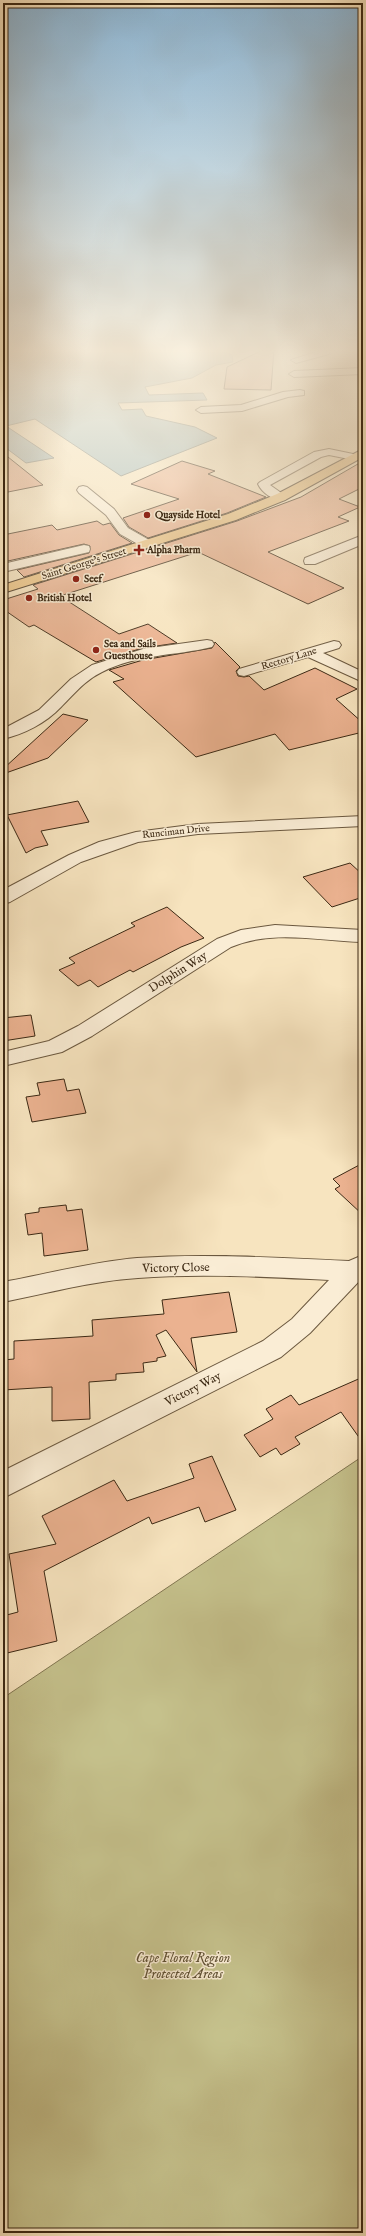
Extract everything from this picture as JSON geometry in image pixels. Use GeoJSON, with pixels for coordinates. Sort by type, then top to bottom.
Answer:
{"type":"FeatureCollection","features":[{"type":"Feature","properties":{"kind":"main road","name":"Saint George's Street"},"geometry":{"type":"LineString","coordinates":[[3,589],[232,517],[281,497],[354,455]]}},
{"type":"Feature","properties":{"kind":"street"},"geometry":{"type":"LineString","coordinates":[[281,497],[266,489],[264,484],[322,453]]}},
{"type":"Feature","properties":{"kind":"street"},"geometry":{"type":"LineString","coordinates":[[340,453],[354,455]]}},
{"type":"Feature","properties":{"kind":"street"},"geometry":{"type":"LineString","coordinates":[[83,490],[110,512],[124,531],[147,544]]}},
{"type":"Feature","properties":{"kind":"street"},"geometry":{"type":"LineString","coordinates":[[310,561],[363,539]]}},
{"type":"Feature","properties":{"kind":"street"},"geometry":{"type":"LineString","coordinates":[[3,568],[84,549]]}},
{"type":"Feature","properties":{"kind":"street"},"geometry":{"type":"LineString","coordinates":[[3,734],[34,720],[48,711],[71,686],[92,671],[127,658],[207,644]]}},
{"type":"Feature","properties":{"kind":"street","name":"Rectory Lane"},"geometry":{"type":"LineString","coordinates":[[244,672],[334,645]]}},
{"type":"Feature","properties":{"kind":"street"},"geometry":{"type":"LineString","coordinates":[[311,653],[363,678]]}},
{"type":"Feature","properties":{"kind":"street","name":"Runciman Drive"},"geometry":{"type":"LineString","coordinates":[[3,898],[82,855],[105,846],[139,836],[204,829],[363,821]]}},
{"type":"Feature","properties":{"kind":"street","name":"Dolphin Way"},"geometry":{"type":"LineString","coordinates":[[3,1059],[56,1047],[85,1031],[224,943],[249,932],[263,929],[344,936],[363,936]]}},
{"type":"Feature","properties":{"kind":"street","name":"Victory Close"},"geometry":{"type":"LineString","coordinates":[[3,1292],[94,1273],[138,1268],[245,1266],[357,1268]]}},
{"type":"Feature","properties":{"kind":"street","name":"Victory Way"},"geometry":{"type":"LineString","coordinates":[[3,1485],[272,1349],[301,1326],[357,1268]]}},
{"type":"Feature","properties":{"kind":"green space","name":"Cape Floral Region Protected Areas"},"geometry":{"type":"Polygon","coordinates":[[[363,1456],[363,2233],[3,2233],[3,1698],[363,1456]]]}},
{"type":"Feature","properties":{"kind":"water"},"geometry":{"type":"Polygon","coordinates":[[[13,453],[47,453],[54,458],[26,463],[13,453]]]}},
{"type":"Feature","properties":{"kind":"water"},"geometry":{"type":"Polygon","coordinates":[[[87,453],[178,453],[121,476],[87,453]]]}},
{"type":"Feature","properties":{"kind":"building"},"geometry":{"type":"Polygon","coordinates":[[[3,453],[43,485],[3,493],[3,453]]]}},
{"type":"Feature","properties":{"kind":"building"},"geometry":{"type":"Polygon","coordinates":[[[182,461],[215,471],[208,474],[266,497],[227,513],[148,538],[129,527],[123,518],[179,499],[131,484],[182,461]]]}},
{"type":"Feature","properties":{"kind":"building"},"geometry":{"type":"Polygon","coordinates":[[[363,461],[363,487],[339,499],[360,507],[338,517],[349,521],[268,552],[344,588],[308,604],[198,552],[60,596],[119,634],[148,624],[177,643],[143,648],[96,662],[34,625],[29,627],[3,609],[3,600],[38,589],[33,585],[237,521],[301,497],[363,461]]]}},
{"type":"Feature","properties":{"kind":"building"},"geometry":{"type":"Polygon","coordinates":[[[97,521],[103,525],[110,523],[119,535],[132,543],[24,577],[17,570],[89,553],[90,546],[84,544],[8,561],[3,557],[3,535],[52,525],[57,530],[97,521]]]}},
{"type":"Feature","properties":{"kind":"building"},"geometry":{"type":"Polygon","coordinates":[[[215,642],[240,667],[236,671],[238,676],[249,676],[264,690],[315,668],[357,689],[336,699],[363,723],[363,732],[289,750],[275,734],[196,757],[113,682],[124,679],[109,670],[143,660],[212,648],[215,642]]]}},
{"type":"Feature","properties":{"kind":"building"},"geometry":{"type":"Polygon","coordinates":[[[63,714],[88,720],[48,758],[3,774],[3,769],[63,714]]]}},
{"type":"Feature","properties":{"kind":"building"},"geometry":{"type":"Polygon","coordinates":[[[78,801],[89,822],[41,831],[48,845],[35,848],[26,853],[7,815],[78,801]]]}},
{"type":"Feature","properties":{"kind":"building"},"geometry":{"type":"Polygon","coordinates":[[[350,863],[363,875],[363,897],[332,907],[303,877],[350,863]]]}},
{"type":"Feature","properties":{"kind":"building"},"geometry":{"type":"Polygon","coordinates":[[[167,907],[204,938],[181,947],[133,972],[130,970],[98,987],[90,980],[78,986],[59,970],[75,963],[69,958],[135,926],[131,923],[167,907]]]}},
{"type":"Feature","properties":{"kind":"building"},"geometry":{"type":"Polygon","coordinates":[[[31,1015],[35,1036],[3,1041],[3,1018],[31,1015]]]}},
{"type":"Feature","properties":{"kind":"building"},"geometry":{"type":"Polygon","coordinates":[[[64,1079],[67,1091],[79,1089],[86,1113],[32,1122],[26,1097],[40,1095],[37,1083],[64,1079]]]}},
{"type":"Feature","properties":{"kind":"building"},"geometry":{"type":"Polygon","coordinates":[[[363,1163],[363,1215],[335,1189],[340,1186],[333,1179],[363,1163]]]}},
{"type":"Feature","properties":{"kind":"building"},"geometry":{"type":"Polygon","coordinates":[[[66,1205],[67,1211],[82,1209],[88,1250],[44,1256],[42,1233],[28,1235],[25,1214],[39,1212],[39,1208],[66,1205]]]}},
{"type":"Feature","properties":{"kind":"building"},"geometry":{"type":"Polygon","coordinates":[[[229,1292],[237,1332],[191,1338],[197,1372],[166,1330],[156,1335],[166,1356],[157,1358],[157,1361],[143,1363],[144,1372],[116,1374],[116,1380],[89,1382],[90,1419],[52,1421],[52,1387],[3,1390],[3,1360],[14,1359],[14,1341],[93,1336],[92,1320],[164,1314],[162,1300],[229,1292]]]}},
{"type":"Feature","properties":{"kind":"building"},"geometry":{"type":"Polygon","coordinates":[[[363,1377],[363,1443],[341,1412],[295,1437],[300,1444],[281,1455],[276,1448],[260,1457],[244,1435],[273,1419],[266,1409],[291,1395],[299,1405],[363,1377]]]}},
{"type":"Feature","properties":{"kind":"building"},"geometry":{"type":"Polygon","coordinates":[[[212,1456],[236,1510],[205,1522],[199,1507],[152,1524],[149,1517],[44,1571],[57,1641],[3,1654],[3,1616],[18,1612],[9,1554],[56,1544],[42,1516],[114,1480],[127,1501],[194,1478],[189,1464],[212,1456]]]}},
{"type":"Feature","properties":{"kind":"place","name":"Quayside Hotel"},"geometry":{"type":"Point","coordinates":[147,515]}},
{"type":"Feature","properties":{"kind":"place","name":"Alpha Pharm"},"geometry":{"type":"Point","coordinates":[139,550]}},
{"type":"Feature","properties":{"kind":"place","name":"Seef"},"geometry":{"type":"Point","coordinates":[76,579]}},
{"type":"Feature","properties":{"kind":"place","name":"British Hotel"},"geometry":{"type":"Point","coordinates":[29,598]}},
{"type":"Feature","properties":{"kind":"place","name":"Sea and Sails Guesthouse"},"geometry":{"type":"Point","coordinates":[96,650]}}]}
